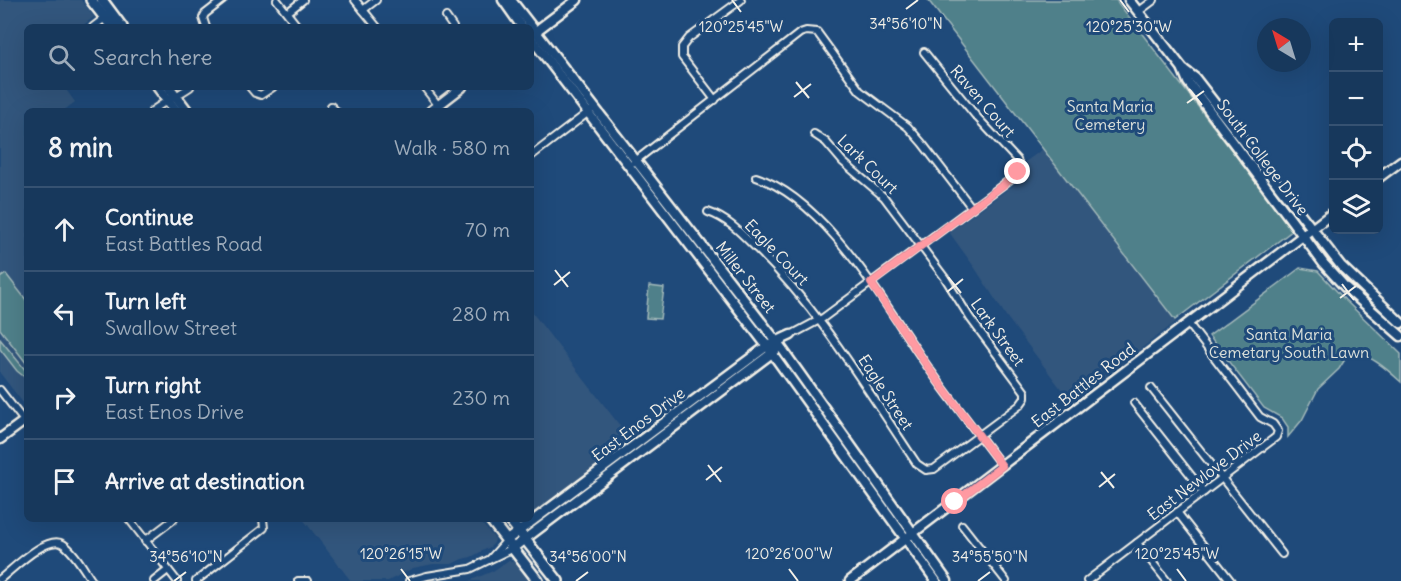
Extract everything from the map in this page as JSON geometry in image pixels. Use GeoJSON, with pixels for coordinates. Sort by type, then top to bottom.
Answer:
{"type":"FeatureCollection","features":[{"type":"Feature","properties":{"kind":"main road"},"geometry":{"type":"LineString","coordinates":[[100,2],[111,24]]}},
{"type":"Feature","properties":{"kind":"main road"},"geometry":{"type":"LineString","coordinates":[[108,15],[118,24]]}},
{"type":"Feature","properties":{"kind":"main road"},"geometry":{"type":"LineString","coordinates":[[162,90],[184,108]]}},
{"type":"Feature","properties":{"kind":"main road"},"geometry":{"type":"LineString","coordinates":[[170,90],[175,108]]}},
{"type":"Feature","properties":{"kind":"main road"},"geometry":{"type":"LineString","coordinates":[[492,522],[538,581]]}},
{"type":"Feature","properties":{"kind":"main road"},"geometry":{"type":"LineString","coordinates":[[512,522],[558,581]]}},
{"type":"Feature","properties":{"kind":"street"},"geometry":{"type":"LineString","coordinates":[[205,24],[203,18],[206,14],[223,0]]}},
{"type":"Feature","properties":{"kind":"street"},"geometry":{"type":"LineString","coordinates":[[278,0],[296,24]]}},
{"type":"Feature","properties":{"kind":"street"},"geometry":{"type":"LineString","coordinates":[[288,12],[303,0]]}},
{"type":"Feature","properties":{"kind":"street"},"geometry":{"type":"LineString","coordinates":[[355,0],[375,24]]}},
{"type":"Feature","properties":{"kind":"street"},"geometry":{"type":"LineString","coordinates":[[363,10],[376,0]]}},
{"type":"Feature","properties":{"kind":"street"},"geometry":{"type":"LineString","coordinates":[[503,0],[520,24]]}},
{"type":"Feature","properties":{"kind":"street","name":"Miller Street"},"geometry":{"type":"LineString","coordinates":[[511,0],[525,24]]}},
{"type":"Feature","properties":{"kind":"street"},"geometry":{"type":"LineString","coordinates":[[534,33],[577,0]]}},
{"type":"Feature","properties":{"kind":"street"},"geometry":{"type":"LineString","coordinates":[[715,100],[682,57],[682,47],[689,38],[741,0]]}},
{"type":"Feature","properties":{"kind":"street","name":"South College Drive"},"geometry":{"type":"LineString","coordinates":[[1129,0],[1324,264],[1345,287],[1401,336]]}},
{"type":"Feature","properties":{"kind":"street"},"geometry":{"type":"LineString","coordinates":[[1138,12],[1154,0]]}},
{"type":"Feature","properties":{"kind":"street"},"geometry":{"type":"LineString","coordinates":[[97,24],[108,15]]}},
{"type":"Feature","properties":{"kind":"street"},"geometry":{"type":"LineString","coordinates":[[446,17],[451,24]]}},
{"type":"Feature","properties":{"kind":"street"},"geometry":{"type":"LineString","coordinates":[[629,166],[800,33],[817,32],[860,91],[908,127],[972,208]]}},
{"type":"Feature","properties":{"kind":"street","name":"Miller Street"},"geometry":{"type":"LineString","coordinates":[[534,38],[592,110],[637,160],[778,344],[947,581]]}},
{"type":"Feature","properties":{"kind":"street","name":"Raven Court"},"geometry":{"type":"LineString","coordinates":[[924,52],[975,116],[1017,160],[1019,168]]}},
{"type":"Feature","properties":{"kind":"street","name":"South College Drive"},"geometry":{"type":"LineString","coordinates":[[1182,69],[1195,78],[1353,278],[1401,323]]}},
{"type":"Feature","properties":{"kind":"street"},"geometry":{"type":"LineString","coordinates":[[157,108],[185,90]]}},
{"type":"Feature","properties":{"kind":"street"},"geometry":{"type":"LineString","coordinates":[[252,90],[261,96],[269,90]]}},
{"type":"Feature","properties":{"kind":"street"},"geometry":{"type":"LineString","coordinates":[[426,90],[438,105]]}},
{"type":"Feature","properties":{"kind":"street"},"geometry":{"type":"LineString","coordinates":[[434,108],[458,90]]}},
{"type":"Feature","properties":{"kind":"street"},"geometry":{"type":"LineString","coordinates":[[534,154],[592,110]]}},
{"type":"Feature","properties":{"kind":"street","name":"Miller Street"},"geometry":{"type":"LineString","coordinates":[[592,110],[629,166],[770,350],[936,581]]}},
{"type":"Feature","properties":{"kind":"street","name":"Lark Court"},"geometry":{"type":"LineString","coordinates":[[814,134],[884,197],[922,246]]}},
{"type":"Feature","properties":{"kind":"street"},"geometry":{"type":"LineString","coordinates":[[1383,174],[1401,161]]}},
{"type":"Feature","properties":{"kind":"street","name":"East Enos Drive"},"geometry":{"type":"LineString","coordinates":[[510,544],[790,335],[819,320],[922,246],[1015,176],[1019,168]]}},
{"type":"Feature","properties":{"kind":"street"},"geometry":{"type":"LineString","coordinates":[[756,177],[772,183],[830,230],[871,283],[932,373],[1002,466]]}},
{"type":"Feature","properties":{"kind":"street","name":"Eagle Court"},"geometry":{"type":"LineString","coordinates":[[708,212],[718,216],[740,232],[776,267],[819,320]]}},
{"type":"Feature","properties":{"kind":"street","name":"East Battles Road"},"geometry":{"type":"LineString","coordinates":[[850,581],[1329,216]]}},
{"type":"Feature","properties":{"kind":"street","name":"Lark Street"},"geometry":{"type":"LineString","coordinates":[[922,246],[976,327],[1022,386],[1025,395],[1020,405],[979,436]]}},
{"type":"Feature","properties":{"kind":"street","name":"Eagle Street"},"geometry":{"type":"LineString","coordinates":[[819,320],[917,464],[926,470],[934,469],[979,436]]}},
{"type":"Feature","properties":{"kind":"street","name":"East Newlove Drive"},"geometry":{"type":"LineString","coordinates":[[1087,581],[1276,437],[1278,430],[1273,424],[1260,417],[1188,323]]}},
{"type":"Feature","properties":{"kind":"street"},"geometry":{"type":"LineString","coordinates":[[1151,388],[1282,554]]}},
{"type":"Feature","properties":{"kind":"street"},"geometry":{"type":"LineString","coordinates":[[0,390],[24,419]]}},
{"type":"Feature","properties":{"kind":"street"},"geometry":{"type":"LineString","coordinates":[[1134,403],[1204,492]]}},
{"type":"Feature","properties":{"kind":"street"},"geometry":{"type":"LineString","coordinates":[[0,440],[24,421]]}},
{"type":"Feature","properties":{"kind":"street"},"geometry":{"type":"LineString","coordinates":[[1177,512],[1231,581]]}},
{"type":"Feature","properties":{"kind":"street"},"geometry":{"type":"LineString","coordinates":[[131,522],[177,581]]}},
{"type":"Feature","properties":{"kind":"street"},"geometry":{"type":"LineString","coordinates":[[145,541],[170,522]]}},
{"type":"Feature","properties":{"kind":"street"},"geometry":{"type":"LineString","coordinates":[[196,581],[264,528],[263,522]]}},
{"type":"Feature","properties":{"kind":"street"},"geometry":{"type":"LineString","coordinates":[[962,525],[1006,581]]}},
{"type":"Feature","properties":{"kind":"street"},"geometry":{"type":"LineString","coordinates":[[0,579],[48,543],[60,542],[73,555],[92,581]]}},
{"type":"Feature","properties":{"kind":"street"},"geometry":{"type":"LineString","coordinates":[[1137,543],[1167,581]]}},
{"type":"Feature","properties":{"kind":"street"},"geometry":{"type":"LineString","coordinates":[[409,581],[427,576],[461,572],[488,560],[510,544]]}},
{"type":"Feature","properties":{"kind":"street"},"geometry":{"type":"LineString","coordinates":[[154,581],[168,570]]}},
{"type":"Feature","properties":{"kind":"street"},"geometry":{"type":"LineString","coordinates":[[298,581],[308,581]]}},
{"type":"Feature","properties":{"kind":"shaded area"},"geometry":{"type":"Polygon","coordinates":[[[0,0],[81,0],[94,17],[85,24],[24,24],[24,90],[66,90],[75,102],[67,108],[24,108],[24,404],[0,373],[0,0]]]}},
{"type":"Feature","properties":{"kind":"shaded area"},"geometry":{"type":"Polygon","coordinates":[[[1043,149],[1176,322],[1071,402],[1006,316],[949,232],[1022,179],[1026,170],[1025,162],[1043,149]]]}},
{"type":"Feature","properties":{"kind":"shaded area"},"geometry":{"type":"Polygon","coordinates":[[[534,315],[631,440],[534,515],[534,315]]]}},
{"type":"Feature","properties":{"kind":"shaded area"},"geometry":{"type":"Polygon","coordinates":[[[305,522],[481,522],[495,539],[490,547],[452,564],[433,564],[413,568],[388,581],[351,581],[305,522]]]}},
{"type":"Feature","properties":{"kind":"shaded area"},"geometry":{"type":"Polygon","coordinates":[[[509,560],[514,562],[530,581],[469,581],[493,571],[509,560]]]}},
{"type":"Feature","properties":{"kind":"green space","name":"Santa Maria Cemetery"},"geometry":{"type":"Polygon","coordinates":[[[928,0],[1116,0],[1293,230],[1175,320],[928,0]]]}},
{"type":"Feature","properties":{"kind":"green space","name":"Santa Maria Cemetary South Lawn"},"geometry":{"type":"Polygon","coordinates":[[[1300,268],[1318,271],[1401,354],[1401,382],[1370,358],[1349,353],[1339,369],[1318,389],[1302,420],[1288,437],[1288,427],[1282,418],[1264,408],[1209,336],[1300,268]]]}},
{"type":"Feature","properties":{"kind":"green space"},"geometry":{"type":"Polygon","coordinates":[[[6,274],[24,297],[24,360],[0,329],[0,278],[6,274]]]}},
{"type":"Feature","properties":{"kind":"green space"},"geometry":{"type":"Polygon","coordinates":[[[649,286],[664,288],[660,319],[646,318],[649,286]]]}},
{"type":"Feature","properties":{"kind":"green space"},"geometry":{"type":"Polygon","coordinates":[[[0,339],[24,368],[24,377],[17,371],[0,349],[0,339]]]}},
{"type":"Feature","properties":{"kind":"route"},"geometry":{"type":"LineString","coordinates":[[955,502],[1002,466],[932,373],[871,283],[1018,172]]}}]}
